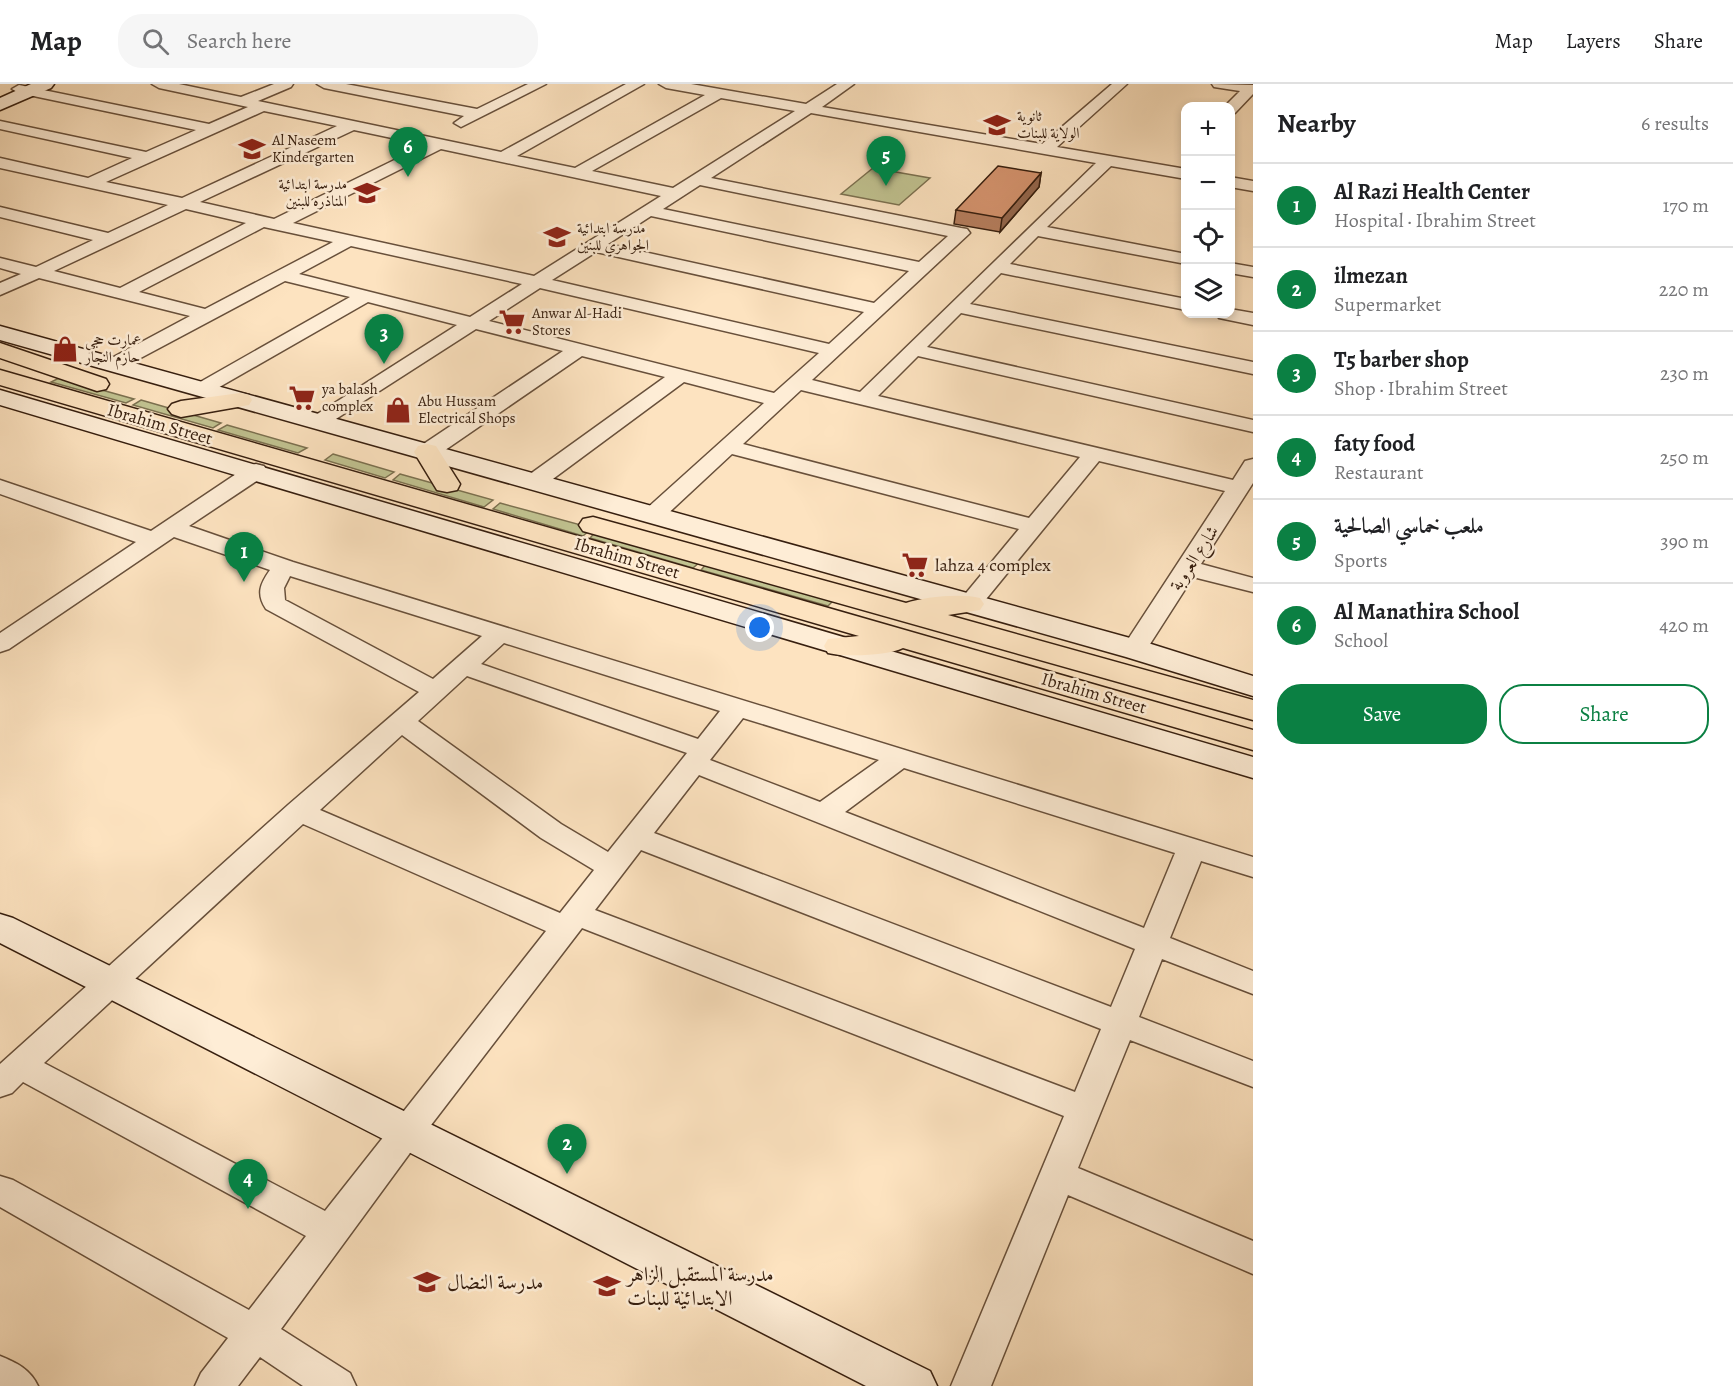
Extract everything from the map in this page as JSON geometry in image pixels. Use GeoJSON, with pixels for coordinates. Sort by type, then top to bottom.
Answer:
{"type":"FeatureCollection","features":[{"type":"Feature","properties":{"kind":"main road"},"geometry":{"type":"LineString","coordinates":[[0,350],[105,374]]}},
{"type":"Feature","properties":{"kind":"main road","name":"Ibrahim Street"},"geometry":{"type":"LineString","coordinates":[[0,356],[105,374],[181,409],[899,611],[1001,653]]}},
{"type":"Feature","properties":{"kind":"main road","name":"Ibrahim Street"},"geometry":{"type":"LineString","coordinates":[[0,380],[918,642],[1001,653],[1050,666],[1253,710]]}},
{"type":"Feature","properties":{"kind":"main road"},"geometry":{"type":"LineString","coordinates":[[181,409],[240,400]]}},
{"type":"Feature","properties":{"kind":"main road"},"geometry":{"type":"LineString","coordinates":[[428,452],[447,484]]}},
{"type":"Feature","properties":{"kind":"main road"},"geometry":{"type":"LineString","coordinates":[[899,611],[969,604]]}},
{"type":"Feature","properties":{"kind":"main road"},"geometry":{"type":"LineString","coordinates":[[839,646],[918,642]]}},
{"type":"Feature","properties":{"kind":"main road","name":"Ibrahim Street"},"geometry":{"type":"LineString","coordinates":[[1050,666],[1253,740]]}},
{"type":"Feature","properties":{"kind":"street"},"geometry":{"type":"LineString","coordinates":[[159,84],[184,86],[242,102],[676,194]]}},
{"type":"Feature","properties":{"kind":"street"},"geometry":{"type":"LineString","coordinates":[[242,102],[286,84]]}},
{"type":"Feature","properties":{"kind":"street"},"geometry":{"type":"LineString","coordinates":[[324,84],[478,114]]}},
{"type":"Feature","properties":{"kind":"street"},"geometry":{"type":"LineString","coordinates":[[122,294],[432,142],[478,114],[539,84]]}},
{"type":"Feature","properties":{"kind":"street"},"geometry":{"type":"LineString","coordinates":[[503,157],[637,84]]}},
{"type":"Feature","properties":{"kind":"street"},"geometry":{"type":"LineString","coordinates":[[666,84],[1180,173]]}},
{"type":"Feature","properties":{"kind":"street"},"geometry":{"type":"LineString","coordinates":[[318,422],[847,84]]}},
{"type":"Feature","properties":{"kind":"street"},"geometry":{"type":"LineString","coordinates":[[1046,149],[1120,84]]}},
{"type":"Feature","properties":{"kind":"street"},"geometry":{"type":"LineString","coordinates":[[1219,84],[1252,89]]}},
{"type":"Feature","properties":{"kind":"street"},"geometry":{"type":"LineString","coordinates":[[502,86],[525,91]]}},
{"type":"Feature","properties":{"kind":"street"},"geometry":{"type":"LineString","coordinates":[[0,105],[31,87]]}},
{"type":"Feature","properties":{"kind":"street"},"geometry":{"type":"LineString","coordinates":[[0,97],[31,87],[211,129]]}},
{"type":"Feature","properties":{"kind":"street"},"geometry":{"type":"LineString","coordinates":[[1235,105],[1252,89]]}},
{"type":"Feature","properties":{"kind":"street"},"geometry":{"type":"LineString","coordinates":[[578,173],[717,94]]}},
{"type":"Feature","properties":{"kind":"street"},"geometry":{"type":"LineString","coordinates":[[89,183],[263,106]]}},
{"type":"Feature","properties":{"kind":"street"},"geometry":{"type":"LineString","coordinates":[[0,125],[148,157]]}},
{"type":"Feature","properties":{"kind":"street"},"geometry":{"type":"LineString","coordinates":[[0,290],[352,125]]}},
{"type":"Feature","properties":{"kind":"street"},"geometry":{"type":"LineString","coordinates":[[865,398],[1108,160]]}},
{"type":"Feature","properties":{"kind":"street"},"geometry":{"type":"LineString","coordinates":[[1,164],[537,282],[832,350]]}},
{"type":"Feature","properties":{"kind":"street"},"geometry":{"type":"LineString","coordinates":[[653,515],[962,233],[698,180]]}},
{"type":"Feature","properties":{"kind":"street"},"geometry":{"type":"LineString","coordinates":[[1235,183],[1253,186]]}},
{"type":"Feature","properties":{"kind":"street"},"geometry":{"type":"LineString","coordinates":[[649,211],[922,268]]}},
{"type":"Feature","properties":{"kind":"street"},"geometry":{"type":"LineString","coordinates":[[0,212],[112,239]]}},
{"type":"Feature","properties":{"kind":"street"},"geometry":{"type":"LineString","coordinates":[[1035,230],[1181,258]]}},
{"type":"Feature","properties":{"kind":"street"},"geometry":{"type":"LineString","coordinates":[[105,374],[207,315],[349,240]]}},
{"type":"Feature","properties":{"kind":"street"},"geometry":{"type":"LineString","coordinates":[[594,246],[877,309]]}},
{"type":"Feature","properties":{"kind":"street"},"geometry":{"type":"LineString","coordinates":[[0,263],[207,315]]}},
{"type":"Feature","properties":{"kind":"street"},"geometry":{"type":"LineString","coordinates":[[999,267],[1181,304]]}},
{"type":"Feature","properties":{"kind":"street"},"geometry":{"type":"LineString","coordinates":[[1235,269],[1253,272]]}},
{"type":"Feature","properties":{"kind":"street"},"geometry":{"type":"LineString","coordinates":[[283,275],[778,400]]}},
{"type":"Feature","properties":{"kind":"street"},"geometry":{"type":"LineString","coordinates":[[202,389],[367,295]]}},
{"type":"Feature","properties":{"kind":"street"},"geometry":{"type":"LineString","coordinates":[[959,307],[1253,368]]}},
{"type":"Feature","properties":{"kind":"street"},"geometry":{"type":"LineString","coordinates":[[1235,316],[1253,319]]}},
{"type":"Feature","properties":{"kind":"street"},"geometry":{"type":"LineString","coordinates":[[0,333],[105,374],[202,389],[1134,650],[1253,686]]}},
{"type":"Feature","properties":{"kind":"street"},"geometry":{"type":"LineString","coordinates":[[428,452],[578,350]]}},
{"type":"Feature","properties":{"kind":"street"},"geometry":{"type":"LineString","coordinates":[[915,350],[1253,426]]}},
{"type":"Feature","properties":{"kind":"street"},"geometry":{"type":"LineString","coordinates":[[534,482],[680,376]]}},
{"type":"Feature","properties":{"kind":"street"},"geometry":{"type":"LineString","coordinates":[[797,383],[1239,488]]}},
{"type":"Feature","properties":{"kind":"street"},"geometry":{"type":"LineString","coordinates":[[0,397],[1253,768]]}},
{"type":"Feature","properties":{"kind":"street"},"geometry":{"type":"LineString","coordinates":[[728,446],[1033,526]]}},
{"type":"Feature","properties":{"kind":"street"},"geometry":{"type":"LineString","coordinates":[[969,604],[1095,453]]}},
{"type":"Feature","properties":{"kind":"street","name":"شارع العروبة"},"geometry":{"type":"LineString","coordinates":[[1134,650],[1253,466]]}},
{"type":"Feature","properties":{"kind":"street"},"geometry":{"type":"LineString","coordinates":[[0,644],[256,471]]}},
{"type":"Feature","properties":{"kind":"street"},"geometry":{"type":"LineString","coordinates":[[0,487],[285,567],[1253,867]]}},
{"type":"Feature","properties":{"kind":"street"},"geometry":{"type":"LineString","coordinates":[[285,567],[270,586],[270,595],[275,604],[435,690]]}},
{"type":"Feature","properties":{"kind":"street"},"geometry":{"type":"LineString","coordinates":[[1187,568],[1253,585]]}},
{"type":"Feature","properties":{"kind":"street"},"geometry":{"type":"LineString","coordinates":[[0,619],[23,628]]}},
{"type":"Feature","properties":{"kind":"street"},"geometry":{"type":"LineString","coordinates":[[331,1232],[10,1074],[298,811],[500,633]]}},
{"type":"Feature","properties":{"kind":"street"},"geometry":{"type":"LineString","coordinates":[[463,666],[699,756],[823,814],[1253,983]]}},
{"type":"Feature","properties":{"kind":"street"},"geometry":{"type":"LineString","coordinates":[[215,1386],[406,1132],[738,707]]}},
{"type":"Feature","properties":{"kind":"street"},"geometry":{"type":"LineString","coordinates":[[401,721],[551,831],[612,868]]}},
{"type":"Feature","properties":{"kind":"street"},"geometry":{"type":"LineString","coordinates":[[823,814],[900,758]]}},
{"type":"Feature","properties":{"kind":"street"},"geometry":{"type":"LineString","coordinates":[[298,811],[571,921],[1084,1110]]}},
{"type":"Feature","properties":{"kind":"street"},"geometry":{"type":"LineString","coordinates":[[636,837],[1253,1074]]}},
{"type":"Feature","properties":{"kind":"street"},"geometry":{"type":"LineString","coordinates":[[971,1386],[1192,848]]}},
{"type":"Feature","properties":{"kind":"street"},"geometry":{"type":"LineString","coordinates":[[0,927],[913,1386]]}},
{"type":"Feature","properties":{"kind":"street"},"geometry":{"type":"LineString","coordinates":[[1058,1175],[1253,1258]]}},
{"type":"Feature","properties":{"kind":"street"},"geometry":{"type":"LineString","coordinates":[[0,1190],[255,1333],[336,1386]]}},
{"type":"Feature","properties":{"kind":"street"},"geometry":{"type":"LineString","coordinates":[[0,1374],[18,1386]]}},
{"type":"Feature","properties":{"kind":"green space"},"geometry":{"type":"Polygon","coordinates":[[[873,168],[930,178],[899,205],[841,194],[873,168]]]}},
{"type":"Feature","properties":{"kind":"green space"},"geometry":{"type":"Polygon","coordinates":[[[59,378],[134,399],[126,403],[51,382],[59,378]]]}},
{"type":"Feature","properties":{"kind":"green space"},"geometry":{"type":"Polygon","coordinates":[[[141,400],[221,423],[213,428],[133,405],[141,400]]]}},
{"type":"Feature","properties":{"kind":"green space"},"geometry":{"type":"Polygon","coordinates":[[[227,425],[307,448],[298,453],[218,430],[227,425]]]}},
{"type":"Feature","properties":{"kind":"green space"},"geometry":{"type":"Polygon","coordinates":[[[333,454],[394,472],[385,478],[325,460],[333,454]]]}},
{"type":"Feature","properties":{"kind":"green space"},"geometry":{"type":"Polygon","coordinates":[[[400,474],[493,500],[484,507],[393,480],[400,474]]]}},
{"type":"Feature","properties":{"kind":"green space"},"geometry":{"type":"Polygon","coordinates":[[[500,503],[592,528],[583,536],[493,509],[500,503]]]}},
{"type":"Feature","properties":{"kind":"green space"},"geometry":{"type":"Polygon","coordinates":[[[597,530],[701,561],[693,568],[590,538],[597,530]]]}},
{"type":"Feature","properties":{"kind":"green space"},"geometry":{"type":"Polygon","coordinates":[[[707,563],[835,599],[828,606],[701,570],[707,563]]]}},
{"type":"Feature","properties":{"kind":"building"},"geometry":{"type":"Polygon","coordinates":[[[998,166],[1041,173],[1002,218],[956,210],[998,166]]]}},
{"type":"Feature","properties":{"kind":"place","name":"ثانوية الولاية للبنات"},"geometry":{"type":"Point","coordinates":[997,125]}},
{"type":"Feature","properties":{"kind":"place","name":"Al Naseem Kindergarten"},"geometry":{"type":"Point","coordinates":[252,149]}},
{"type":"Feature","properties":{"kind":"place","name":"Al Manathira School"},"geometry":{"type":"Point","coordinates":[408,177]}},
{"type":"Feature","properties":{"kind":"place","name":"ملعب خماسي الصالحية"},"geometry":{"type":"Point","coordinates":[886,186]}},
{"type":"Feature","properties":{"kind":"place","name":"مدرسة ابتدائية المناذره للبنين"},"geometry":{"type":"Point","coordinates":[367,193]}},
{"type":"Feature","properties":{"kind":"place","name":"مدرسة ابتدائية الجواهري للبنين"},"geometry":{"type":"Point","coordinates":[557,237]}},
{"type":"Feature","properties":{"kind":"place","name":"Anwar Al-Hadi Stores"},"geometry":{"type":"Point","coordinates":[512,322]}},
{"type":"Feature","properties":{"kind":"place","name":"عمارت حجي حازم النجار"},"geometry":{"type":"Point","coordinates":[65,349]}},
{"type":"Feature","properties":{"kind":"place","name":"T5 barber shop"},"geometry":{"type":"Point","coordinates":[384,364]}},
{"type":"Feature","properties":{"kind":"place","name":"ya balash complex"},"geometry":{"type":"Point","coordinates":[302,398]}},
{"type":"Feature","properties":{"kind":"place","name":"Abu Hussam Electrical Shops"},"geometry":{"type":"Point","coordinates":[398,410]}},
{"type":"Feature","properties":{"kind":"place","name":"lahza 4 complex"},"geometry":{"type":"Point","coordinates":[915,565]}},
{"type":"Feature","properties":{"kind":"place","name":"Al Razi Health Center"},"geometry":{"type":"Point","coordinates":[244,582]}},
{"type":"Feature","properties":{"kind":"place","name":"ilmezan"},"geometry":{"type":"Point","coordinates":[567,1174]}},
{"type":"Feature","properties":{"kind":"place","name":"faty food"},"geometry":{"type":"Point","coordinates":[248,1209]}},
{"type":"Feature","properties":{"kind":"place","name":"مدرسة النضال"},"geometry":{"type":"Point","coordinates":[427,1282]}},
{"type":"Feature","properties":{"kind":"place","name":"مدرسة المستقبل الزاهر الابتدائية للبنات"},"geometry":{"type":"Point","coordinates":[607,1286]}}]}
